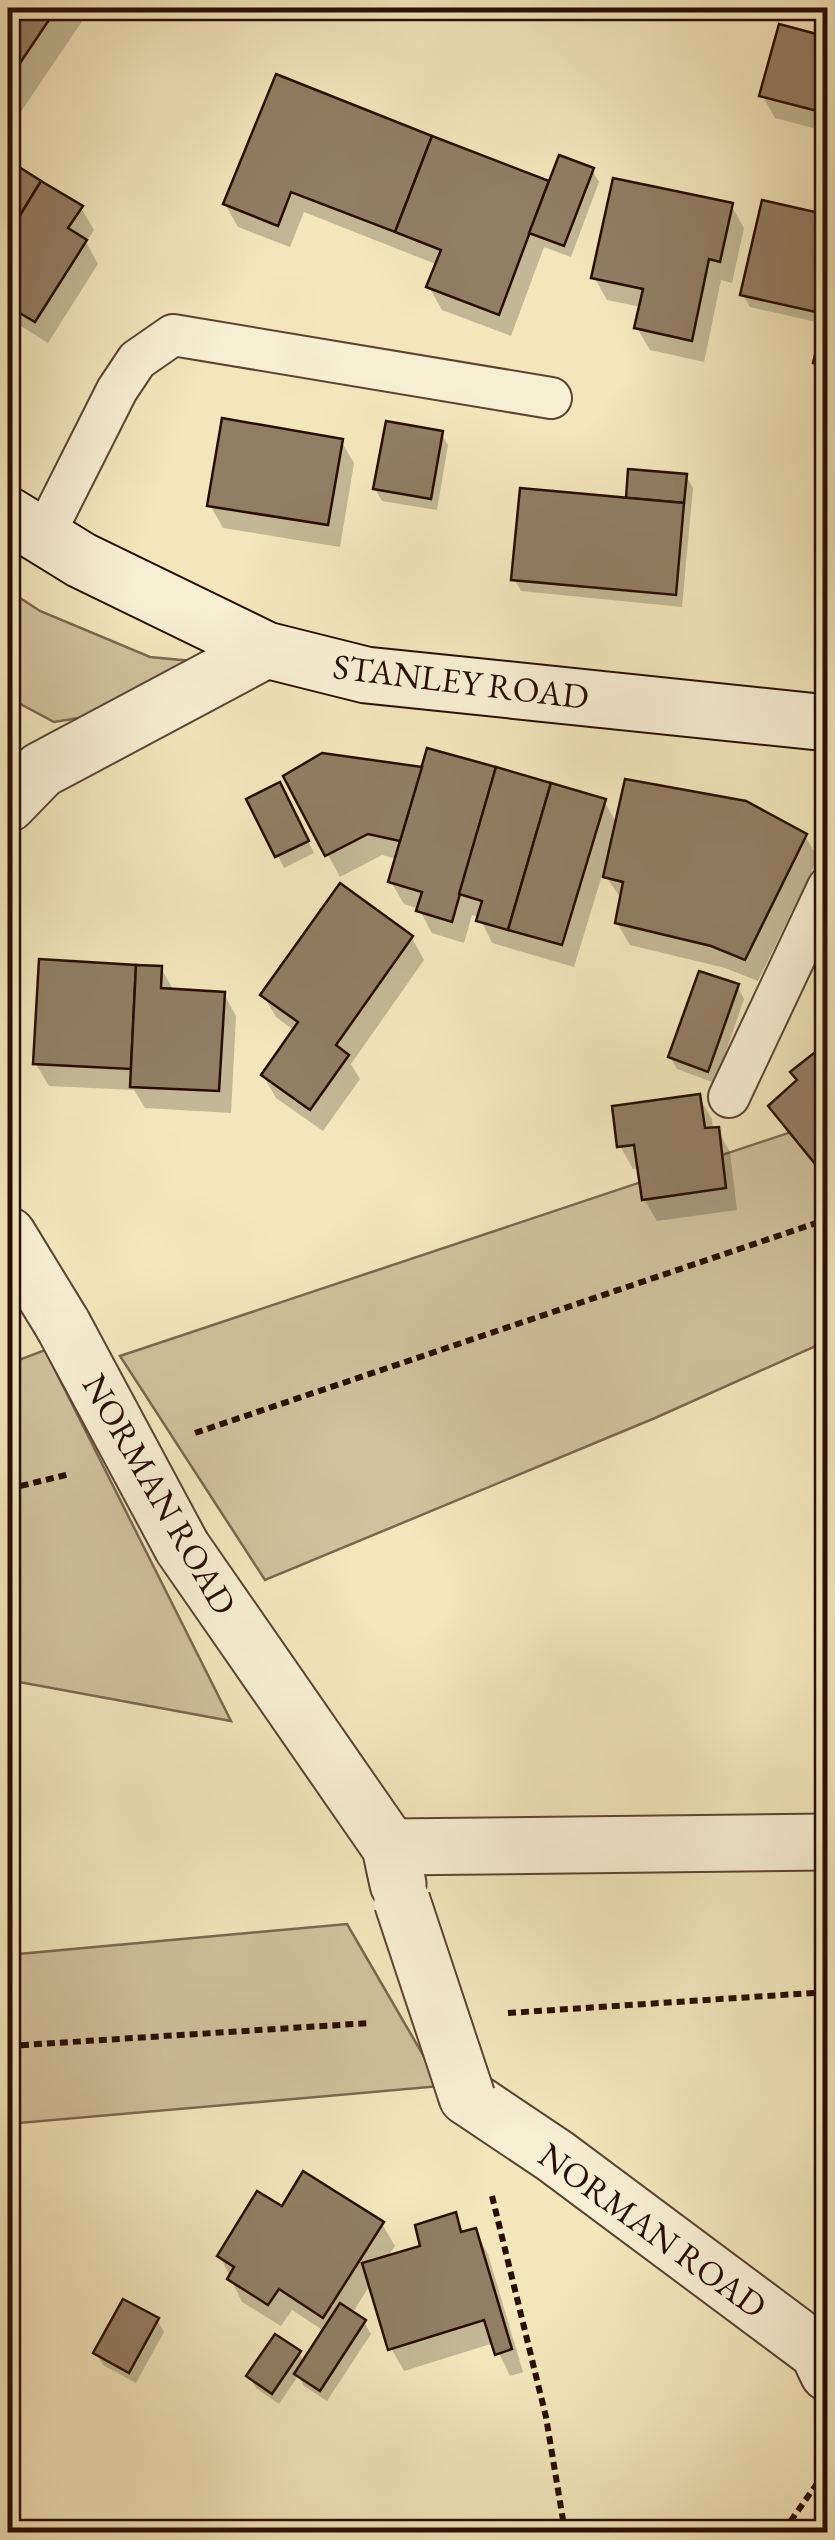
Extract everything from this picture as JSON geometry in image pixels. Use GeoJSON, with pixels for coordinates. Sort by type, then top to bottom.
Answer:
{"type":"FeatureCollection","features":[{"type":"Feature","properties":{"kind":"street","name":"STANLEY ROAD"},"geometry":{"type":"LineString","coordinates":[[25,526],[81,560],[266,650],[366,675],[828,722]]}},
{"type":"Feature","properties":{"kind":"street"},"geometry":{"type":"LineString","coordinates":[[8,804],[42,770],[266,650]]}},
{"type":"Feature","properties":{"kind":"street","name":"NORMAN ROAD"},"geometry":{"type":"LineString","coordinates":[[8,1235],[64,1325],[182,1547],[390,1847],[402,1901],[467,2098],[555,2156],[818,2352],[828,2374]]}},
{"type":"Feature","properties":{"kind":"street"},"geometry":{"type":"LineString","coordinates":[[390,1847],[828,1842]]}},
{"type":"Feature","properties":{"kind":"lane"},"geometry":{"type":"LineString","coordinates":[[25,526],[137,360],[173,335],[551,398]]}},
{"type":"Feature","properties":{"kind":"lane"},"geometry":{"type":"LineString","coordinates":[[729,1096],[828,887]]}},
{"type":"Feature","properties":{"kind":"path"},"geometry":{"type":"LineString","coordinates":[[194,1434],[828,1219]]}},
{"type":"Feature","properties":{"kind":"path"},"geometry":{"type":"LineString","coordinates":[[8,1488],[82,1472]]}},
{"type":"Feature","properties":{"kind":"path"},"geometry":{"type":"LineString","coordinates":[[498,2014],[828,1992]]}},
{"type":"Feature","properties":{"kind":"path"},"geometry":{"type":"LineString","coordinates":[[8,2046],[376,2022]]}},
{"type":"Feature","properties":{"kind":"path"},"geometry":{"type":"LineString","coordinates":[[467,2098],[546,2416],[565,2532]]}},
{"type":"Feature","properties":{"kind":"path"},"geometry":{"type":"LineString","coordinates":[[783,2532],[828,2468]]}},
{"type":"Feature","properties":{"kind":"shaded area"},"geometry":{"type":"Polygon","coordinates":[[[8,590],[40,611],[150,657],[192,661],[123,711],[54,722],[15,701],[8,688],[8,590]]]}},
{"type":"Feature","properties":{"kind":"shaded area"},"geometry":{"type":"Polygon","coordinates":[[[827,1120],[827,1341],[655,1418],[265,1580],[120,1356],[827,1120]]]}},
{"type":"Feature","properties":{"kind":"shaded area"},"geometry":{"type":"Polygon","coordinates":[[[45,1350],[231,1721],[8,1680],[8,1364],[45,1350]]]}},
{"type":"Feature","properties":{"kind":"shaded area"},"geometry":{"type":"Polygon","coordinates":[[[347,1924],[441,2086],[8,2124],[8,1955],[347,1924]]]}},
{"type":"Feature","properties":{"kind":"building"},"geometry":{"type":"Polygon","coordinates":[[[8,8],[57,8],[8,81],[8,8]]]}},
{"type":"Feature","properties":{"kind":"building"},"geometry":{"type":"Polygon","coordinates":[[[779,24],[828,37],[828,86],[821,112],[759,96],[779,24]]]}},
{"type":"Feature","properties":{"kind":"building"},"geometry":{"type":"Polygon","coordinates":[[[276,74],[432,136],[395,232],[291,192],[278,226],[223,204],[276,74]]]}},
{"type":"Feature","properties":{"kind":"building"},"geometry":{"type":"Polygon","coordinates":[[[432,136],[549,181],[499,315],[426,287],[441,250],[395,232],[432,136]]]}},
{"type":"Feature","properties":{"kind":"building"},"geometry":{"type":"Polygon","coordinates":[[[559,155],[594,168],[564,246],[529,233],[559,155]]]}},
{"type":"Feature","properties":{"kind":"building"},"geometry":{"type":"Polygon","coordinates":[[[8,160],[41,181],[8,235],[8,160]]]}},
{"type":"Feature","properties":{"kind":"building"},"geometry":{"type":"Polygon","coordinates":[[[613,178],[733,203],[720,262],[709,259],[692,341],[634,328],[643,289],[591,278],[613,178]]]}},
{"type":"Feature","properties":{"kind":"building"},"geometry":{"type":"Polygon","coordinates":[[[41,181],[83,206],[68,228],[87,240],[35,322],[8,306],[8,235],[41,181]]]}},
{"type":"Feature","properties":{"kind":"building"},"geometry":{"type":"Polygon","coordinates":[[[762,200],[828,215],[828,366],[813,363],[825,314],[740,295],[762,200]]]}},
{"type":"Feature","properties":{"kind":"building"},"geometry":{"type":"Polygon","coordinates":[[[222,418],[343,439],[328,525],[207,506],[222,418]]]}},
{"type":"Feature","properties":{"kind":"building"},"geometry":{"type":"Polygon","coordinates":[[[386,421],[443,431],[431,499],[373,489],[386,421]]]}},
{"type":"Feature","properties":{"kind":"building"},"geometry":{"type":"Polygon","coordinates":[[[628,469],[687,474],[684,503],[626,498],[628,469]]]}},
{"type":"Feature","properties":{"kind":"building"},"geometry":{"type":"Polygon","coordinates":[[[520,488],[684,503],[676,595],[511,580],[520,488]]]}},
{"type":"Feature","properties":{"kind":"building"},"geometry":{"type":"Polygon","coordinates":[[[427,748],[496,767],[452,922],[416,911],[422,892],[388,882],[427,748]]]}},
{"type":"Feature","properties":{"kind":"building"},"geometry":{"type":"Polygon","coordinates":[[[322,753],[422,767],[400,841],[368,834],[325,856],[283,776],[322,753]]]}},
{"type":"Feature","properties":{"kind":"building"},"geometry":{"type":"Polygon","coordinates":[[[496,767],[551,783],[508,930],[476,921],[482,901],[459,894],[496,767]]]}},
{"type":"Feature","properties":{"kind":"building"},"geometry":{"type":"Polygon","coordinates":[[[625,779],[746,801],[807,834],[745,960],[711,946],[615,923],[623,882],[603,877],[625,779]]]}},
{"type":"Feature","properties":{"kind":"building"},"geometry":{"type":"Polygon","coordinates":[[[280,782],[309,841],[275,857],[246,799],[280,782]]]}},
{"type":"Feature","properties":{"kind":"building"},"geometry":{"type":"Polygon","coordinates":[[[551,783],[606,799],[562,945],[508,930],[551,783]]]}},
{"type":"Feature","properties":{"kind":"building"},"geometry":{"type":"Polygon","coordinates":[[[340,883],[413,936],[336,1045],[349,1055],[310,1110],[261,1075],[298,1022],[260,995],[340,883]]]}},
{"type":"Feature","properties":{"kind":"building"},"geometry":{"type":"Polygon","coordinates":[[[39,959],[136,965],[131,1069],[33,1064],[39,959]]]}},
{"type":"Feature","properties":{"kind":"building"},"geometry":{"type":"Polygon","coordinates":[[[136,965],[162,966],[161,988],[225,992],[219,1091],[130,1087],[136,965]]]}},
{"type":"Feature","properties":{"kind":"building"},"geometry":{"type":"Polygon","coordinates":[[[699,971],[739,984],[708,1072],[668,1057],[699,971]]]}},
{"type":"Feature","properties":{"kind":"building"},"geometry":{"type":"Polygon","coordinates":[[[828,1042],[828,1155],[816,1165],[768,1106],[797,1080],[790,1072],[828,1042]]]}},
{"type":"Feature","properties":{"kind":"building"},"geometry":{"type":"Polygon","coordinates":[[[700,1094],[705,1128],[719,1127],[726,1188],[642,1200],[634,1145],[617,1147],[612,1106],[700,1094]]]}},
{"type":"Feature","properties":{"kind":"building"},"geometry":{"type":"Polygon","coordinates":[[[303,2171],[384,2222],[323,2318],[279,2289],[268,2305],[227,2279],[234,2267],[217,2256],[257,2191],[282,2206],[303,2171]]]}},
{"type":"Feature","properties":{"kind":"building"},"geometry":{"type":"Polygon","coordinates":[[[456,2212],[461,2232],[476,2228],[512,2349],[495,2355],[484,2320],[388,2350],[362,2263],[420,2246],[415,2225],[456,2212]]]}},
{"type":"Feature","properties":{"kind":"building"},"geometry":{"type":"Polygon","coordinates":[[[123,2299],[159,2318],[129,2373],[93,2353],[123,2299]]]}},
{"type":"Feature","properties":{"kind":"building"},"geometry":{"type":"Polygon","coordinates":[[[340,2303],[366,2320],[320,2391],[294,2374],[340,2303]]]}},
{"type":"Feature","properties":{"kind":"building"},"geometry":{"type":"Polygon","coordinates":[[[275,2334],[301,2351],[272,2394],[246,2376],[275,2334]]]}}]}
